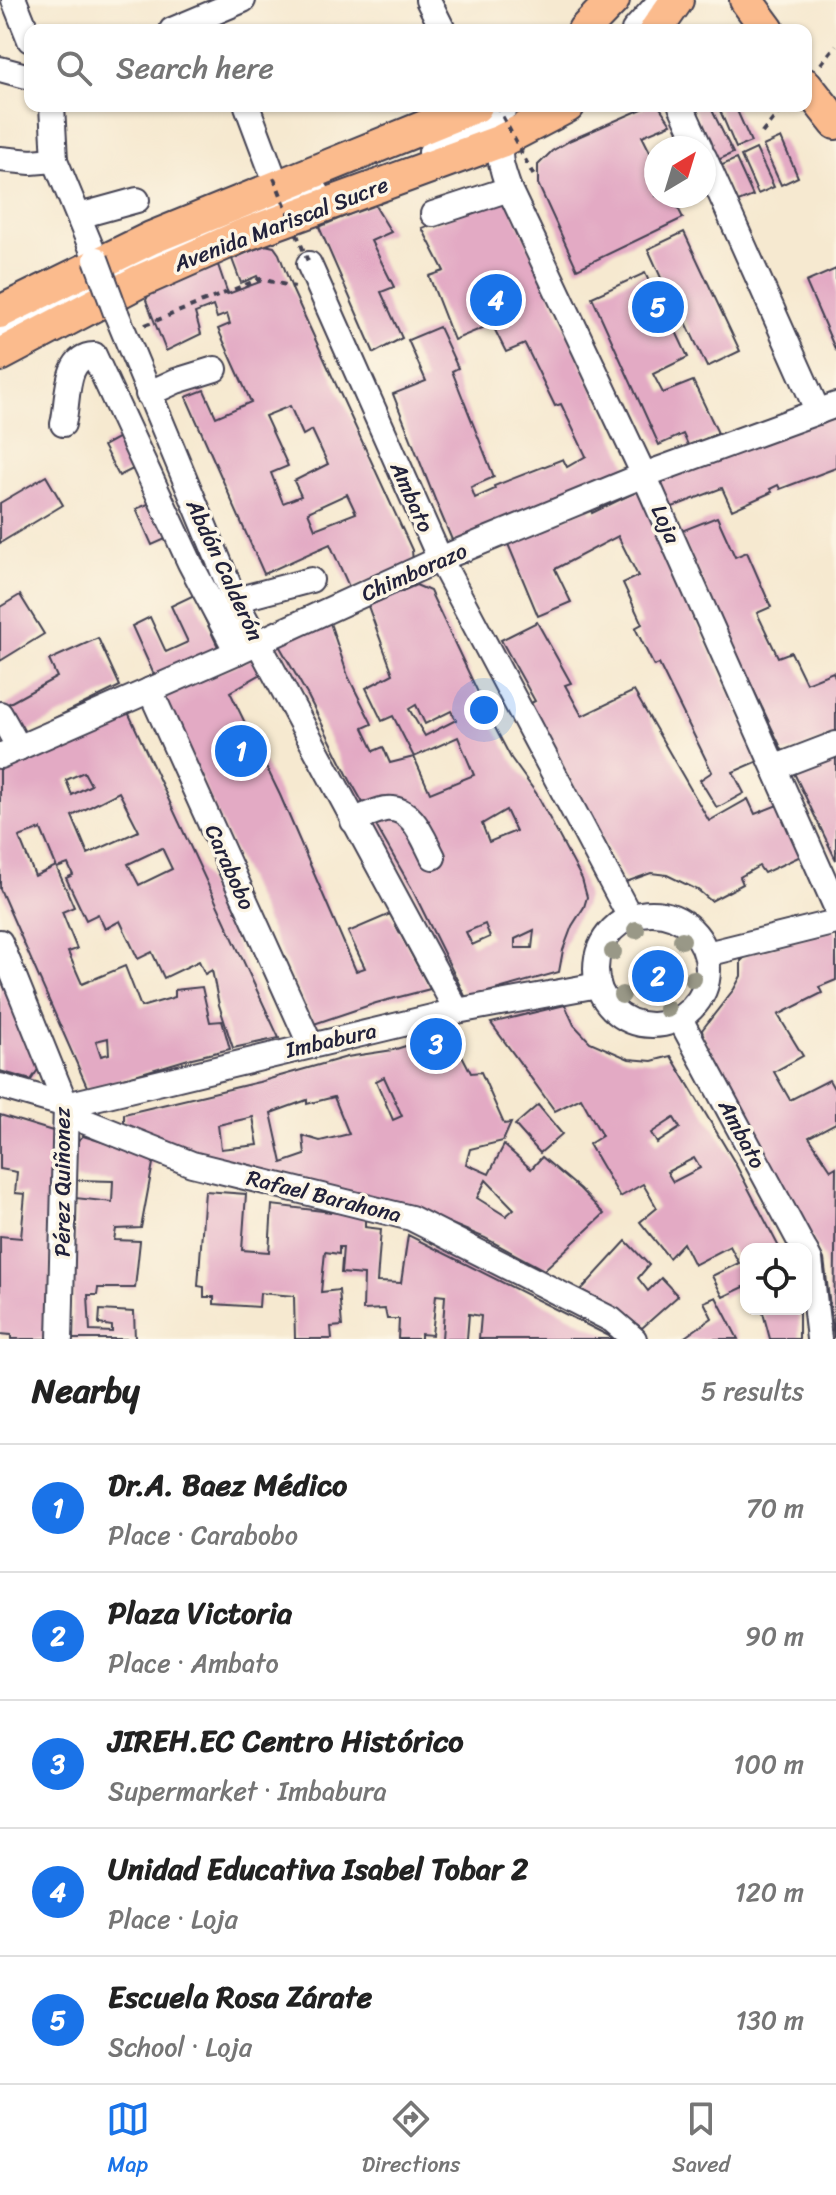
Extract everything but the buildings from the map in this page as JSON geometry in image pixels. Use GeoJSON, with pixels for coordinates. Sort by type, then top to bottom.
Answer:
{"type":"FeatureCollection","features":[{"type":"Feature","properties":{"kind":"main road"},"geometry":{"type":"LineString","coordinates":[[590,24],[613,0]]}},
{"type":"Feature","properties":{"kind":"main road"},"geometry":{"type":"LineString","coordinates":[[660,24],[677,0]]}},
{"type":"Feature","properties":{"kind":"main road"},"geometry":{"type":"LineString","coordinates":[[746,0],[764,24]]}},
{"type":"Feature","properties":{"kind":"main road"},"geometry":{"type":"LineString","coordinates":[[812,103],[836,123]]}},
{"type":"Feature","properties":{"kind":"main road","name":"Avenida Mariscal Sucre"},"geometry":{"type":"LineString","coordinates":[[0,312],[151,238],[461,112]]}},
{"type":"Feature","properties":{"kind":"main road","name":"Avenida Mariscal Sucre"},"geometry":{"type":"LineString","coordinates":[[0,355],[138,282],[244,235],[501,141],[554,112]]}},
{"type":"Feature","properties":{"kind":"street"},"geometry":{"type":"LineString","coordinates":[[14,0],[24,25]]}},
{"type":"Feature","properties":{"kind":"street"},"geometry":{"type":"LineString","coordinates":[[187,24],[243,0]]}},
{"type":"Feature","properties":{"kind":"street"},"geometry":{"type":"LineString","coordinates":[[428,0],[440,24]]}},
{"type":"Feature","properties":{"kind":"street"},"geometry":{"type":"LineString","coordinates":[[608,24],[632,0]]}},
{"type":"Feature","properties":{"kind":"street"},"geometry":{"type":"LineString","coordinates":[[639,24],[661,0]]}},
{"type":"Feature","properties":{"kind":"street"},"geometry":{"type":"LineString","coordinates":[[0,69],[24,75]]}},
{"type":"Feature","properties":{"kind":"street","name":"Abdón Calderón"},"geometry":{"type":"LineString","coordinates":[[52,112],[55,160],[148,394],[235,600],[247,647],[353,821],[457,1011]]}},
{"type":"Feature","properties":{"kind":"street"},"geometry":{"type":"LineString","coordinates":[[249,112],[274,178]]}},
{"type":"Feature","properties":{"kind":"street"},"geometry":{"type":"LineString","coordinates":[[0,336],[192,236],[454,144],[499,112]]}},
{"type":"Feature","properties":{"kind":"street"},"geometry":{"type":"LineString","coordinates":[[684,112],[695,136]]}},
{"type":"Feature","properties":{"kind":"street","name":"Loja"},"geometry":{"type":"LineString","coordinates":[[501,141],[500,155],[509,189],[644,475],[836,907]]}},
{"type":"Feature","properties":{"kind":"street"},"geometry":{"type":"LineString","coordinates":[[0,159],[31,162],[55,160]]}},
{"type":"Feature","properties":{"kind":"street"},"geometry":{"type":"LineString","coordinates":[[716,182],[827,409]]}},
{"type":"Feature","properties":{"kind":"street"},"geometry":{"type":"LineString","coordinates":[[433,214],[509,189]]}},
{"type":"Feature","properties":{"kind":"street"},"geometry":{"type":"LineString","coordinates":[[79,216],[137,200]]}},
{"type":"Feature","properties":{"kind":"street","name":"Ambato"},"geometry":{"type":"LineString","coordinates":[[309,264],[440,559],[630,917]]}},
{"type":"Feature","properties":{"kind":"street"},"geometry":{"type":"LineString","coordinates":[[63,424],[73,368],[81,358],[94,355],[190,563],[247,647]]}},
{"type":"Feature","properties":{"kind":"street"},"geometry":{"type":"LineString","coordinates":[[148,394],[215,369]]}},
{"type":"Feature","properties":{"kind":"street","name":"Chimborazo"},"geometry":{"type":"LineString","coordinates":[[10,752],[440,559],[644,475],[827,409]]}},
{"type":"Feature","properties":{"kind":"street"},"geometry":{"type":"LineString","coordinates":[[235,600],[311,580]]}},
{"type":"Feature","properties":{"kind":"street","name":"Carabobo"},"geometry":{"type":"LineString","coordinates":[[150,690],[310,1044]]}},
{"type":"Feature","properties":{"kind":"street"},"geometry":{"type":"LineString","coordinates":[[0,714],[10,752]]}},
{"type":"Feature","properties":{"kind":"street"},"geometry":{"type":"LineString","coordinates":[[776,767],[836,744]]}},
{"type":"Feature","properties":{"kind":"street"},"geometry":{"type":"LineString","coordinates":[[353,821],[384,809],[405,812],[417,825],[433,857]]}},
{"type":"Feature","properties":{"kind":"street"},"geometry":{"type":"LineString","coordinates":[[649,913],[668,915],[685,923],[698,937],[707,954],[709,973],[705,991],[695,1007],[680,1019],[665,1025],[648,1026],[631,1022],[616,1013],[598,985],[595,969],[605,937],[616,925],[630,917],[649,913]]}},
{"type":"Feature","properties":{"kind":"street"},"geometry":{"type":"LineString","coordinates":[[707,954],[836,922]]}},
{"type":"Feature","properties":{"kind":"street","name":"Pérez Quiñonez"},"geometry":{"type":"LineString","coordinates":[[0,942],[66,1105],[60,1339]]}},
{"type":"Feature","properties":{"kind":"street","name":"Imbabura"},"geometry":{"type":"LineString","coordinates":[[66,1105],[310,1044],[457,1011],[598,985]]}},
{"type":"Feature","properties":{"kind":"street","name":"Ambato"},"geometry":{"type":"LineString","coordinates":[[680,1019],[801,1243]]}},
{"type":"Feature","properties":{"kind":"street","name":"Rafael Barahona"},"geometry":{"type":"LineString","coordinates":[[0,1086],[66,1105],[84,1121],[192,1164],[411,1218],[612,1320],[634,1339]]}},
{"type":"Feature","properties":{"kind":"street","name":"Ambato"},"geometry":{"type":"LineString","coordinates":[[812,1278],[819,1339]]}},
{"type":"Feature","properties":{"kind":"path"},"geometry":{"type":"LineString","coordinates":[[500,112],[536,180]]}},
{"type":"Feature","properties":{"kind":"path"},"geometry":{"type":"LineString","coordinates":[[762,133],[785,112]]}},
{"type":"Feature","properties":{"kind":"path"},"geometry":{"type":"LineString","coordinates":[[274,178],[309,264]]}},
{"type":"Feature","properties":{"kind":"path"},"geometry":{"type":"LineString","coordinates":[[120,323],[260,279],[320,294]]}},
{"type":"Feature","properties":{"kind":"path"},"geometry":{"type":"LineString","coordinates":[[703,998],[710,1001]]}},
{"type":"Feature","properties":{"kind":"path"},"geometry":{"type":"LineString","coordinates":[[631,1013],[634,1007]]}},
{"type":"Feature","properties":{"kind":"place","name":"Unidad Educativa Isabel Tobar 2"},"geometry":{"type":"Point","coordinates":[496,300]}},
{"type":"Feature","properties":{"kind":"place","name":"Escuela Rosa Zárate"},"geometry":{"type":"Point","coordinates":[658,307]}},
{"type":"Feature","properties":{"kind":"place","name":"Dr.A. Baez Médico"},"geometry":{"type":"Point","coordinates":[241,751]}},
{"type":"Feature","properties":{"kind":"place","name":"Plaza Victoria"},"geometry":{"type":"Point","coordinates":[658,976]}},
{"type":"Feature","properties":{"kind":"place","name":"JIREH.EC Centro Histórico"},"geometry":{"type":"Point","coordinates":[436,1044]}}]}
